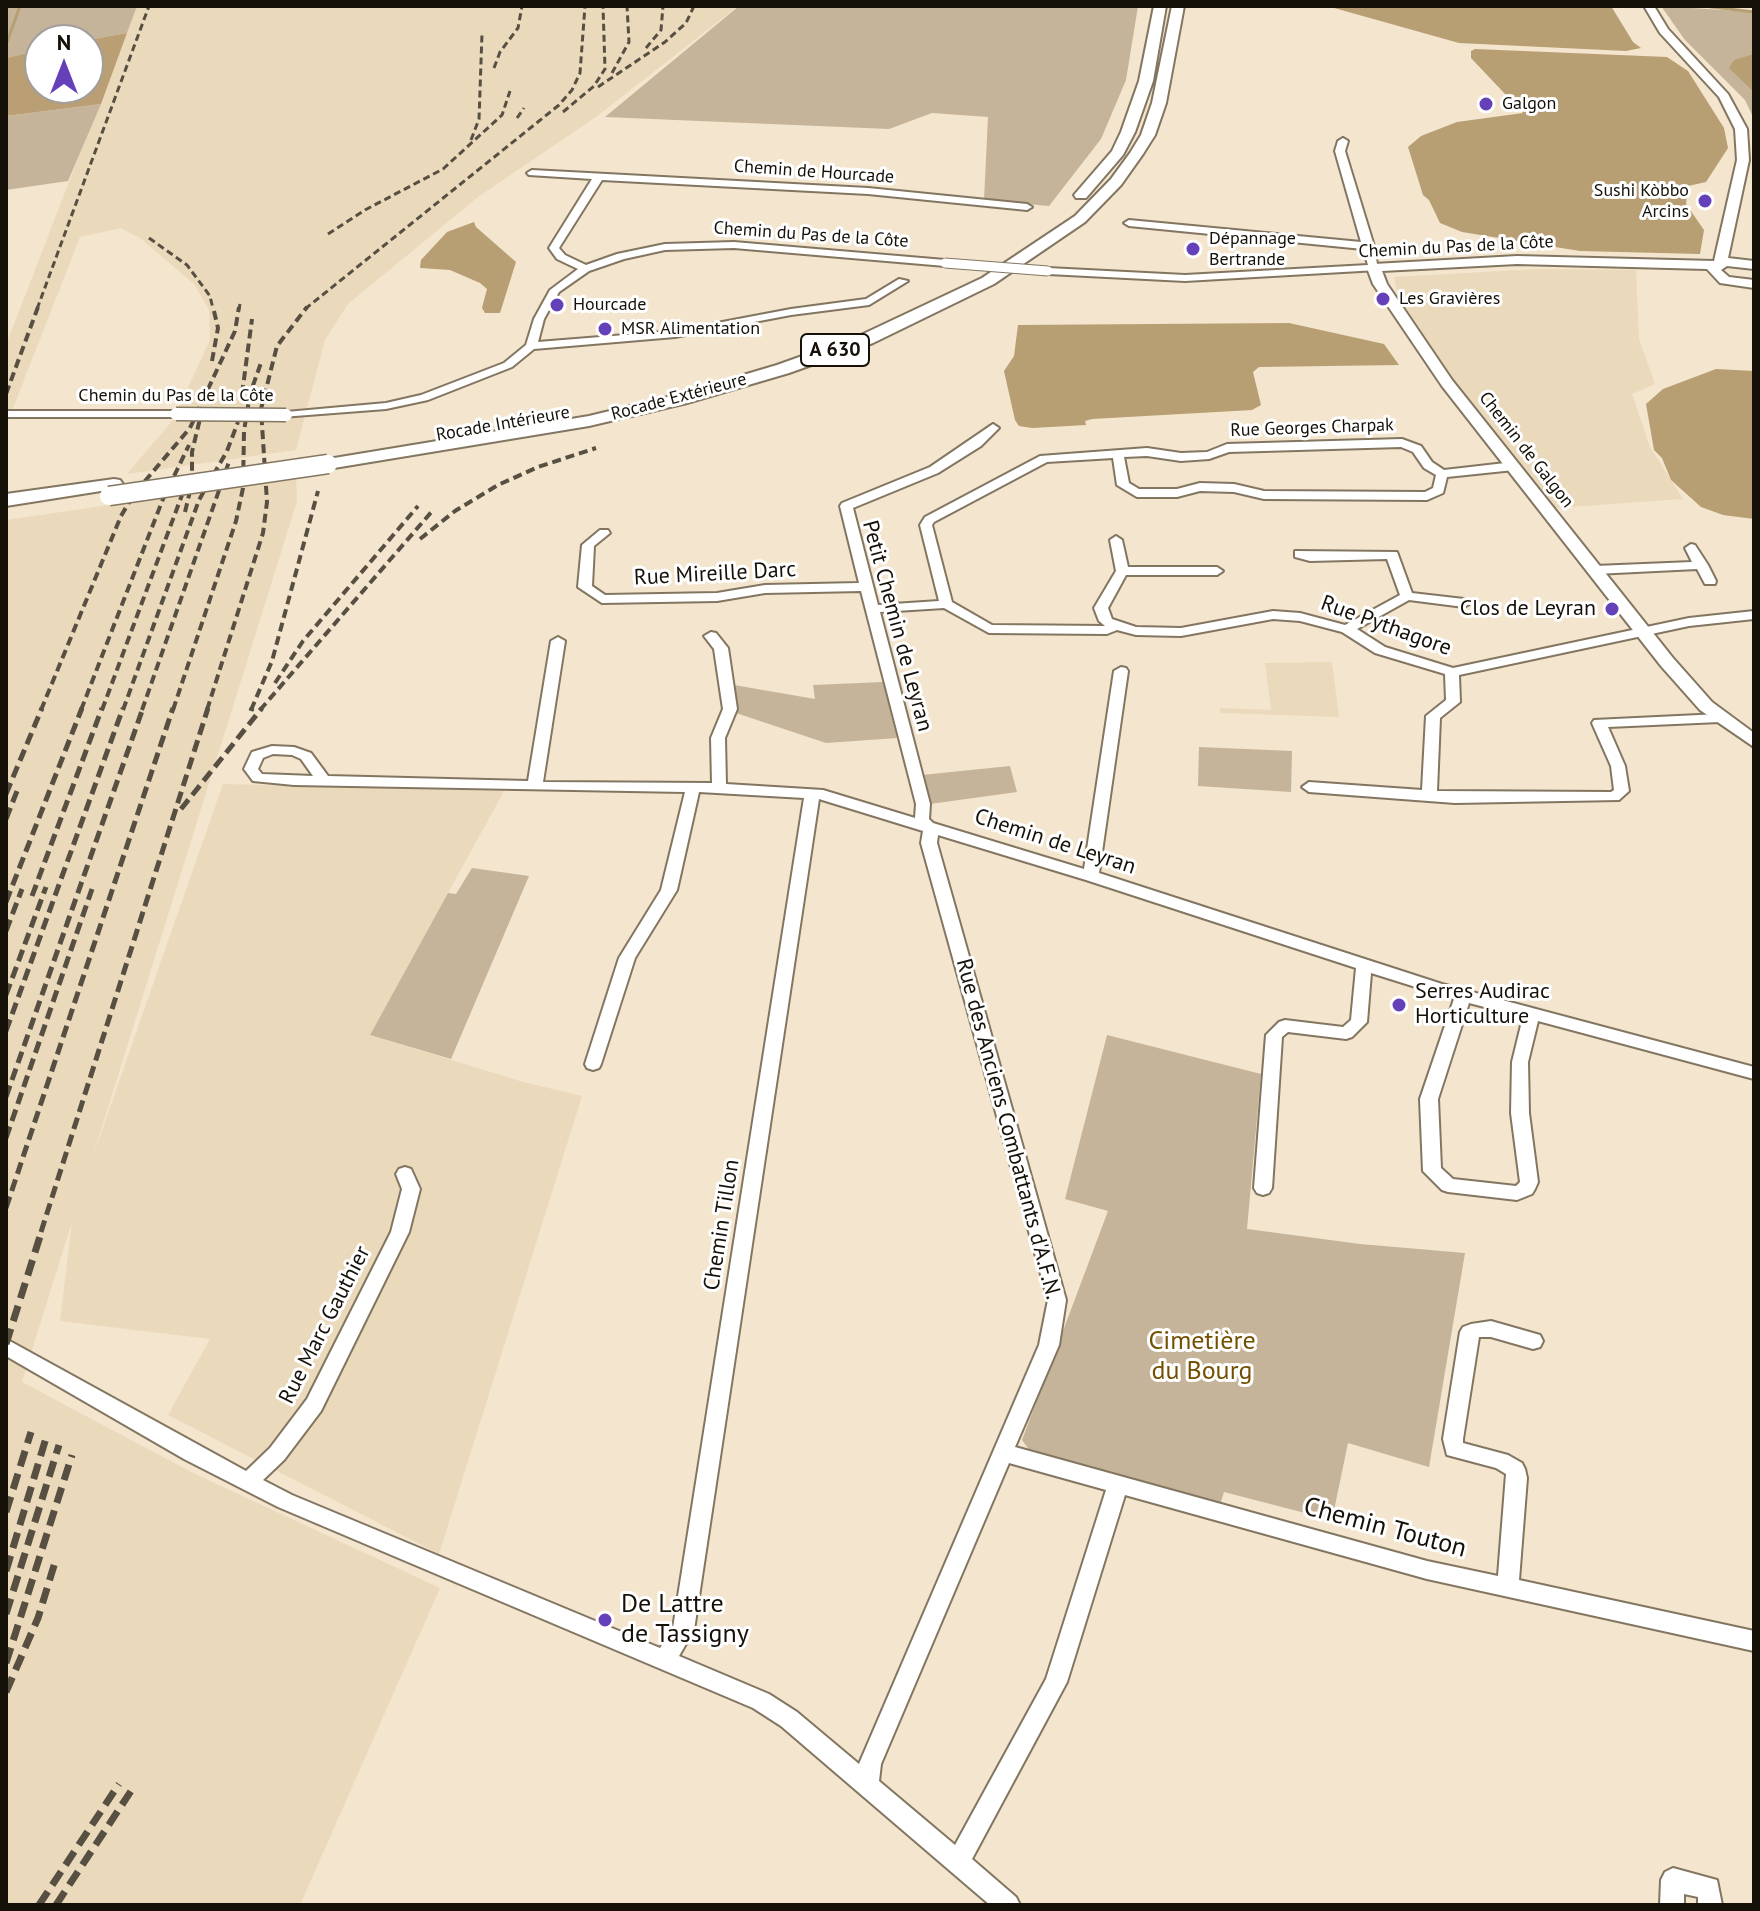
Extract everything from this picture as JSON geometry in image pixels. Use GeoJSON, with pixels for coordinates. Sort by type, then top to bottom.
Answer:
{"type":"FeatureCollection","features":[{"type":"Feature","properties":{"kind":"highway","name":"Rocade Intérieure"},"geometry":{"type":"LineString","coordinates":[[330,458],[671,390],[773,360],[855,330],[927,299],[974,274],[1061,214],[1097,179],[1118,152],[1146,81],[1160,6]]}},
{"type":"Feature","properties":{"kind":"highway","name":"Rocade Extérieure"},"geometry":{"type":"LineString","coordinates":[[6,512],[112,490],[589,421],[681,399],[783,369],[867,339],[988,281],[1080,219],[1116,182],[1148,135],[1163,92],[1178,6]]}},
{"type":"Feature","properties":{"kind":"highway","name":"A 630"},"geometry":{"type":"LineString","coordinates":[[6,500],[112,490]]}},
{"type":"Feature","properties":{"kind":"main road"},"geometry":{"type":"LineString","coordinates":[[1649,6],[1664,31],[1724,96],[1741,129],[1743,160],[1726,245],[1718,268]]}},
{"type":"Feature","properties":{"kind":"main road"},"geometry":{"type":"LineString","coordinates":[[1726,245],[1734,255],[1752,264]]}},
{"type":"Feature","properties":{"kind":"main road","name":"Chemin du Pas de la Côte"},"geometry":{"type":"LineString","coordinates":[[1374,268],[1538,260],[1718,268]]}},
{"type":"Feature","properties":{"kind":"main road"},"geometry":{"type":"LineString","coordinates":[[1718,268],[1752,264]]}},
{"type":"Feature","properties":{"kind":"main road","name":"Chemin de Galgon"},"geometry":{"type":"LineString","coordinates":[[1374,268],[1380,284],[1447,383],[1643,631],[1688,687],[1720,718],[1754,742]]}},
{"type":"Feature","properties":{"kind":"main road"},"geometry":{"type":"LineString","coordinates":[[1718,268],[1750,285]]}},
{"type":"Feature","properties":{"kind":"street","name":"Chemin de Galgon"},"geometry":{"type":"LineString","coordinates":[[1343,141],[1340,151],[1374,268]]}},
{"type":"Feature","properties":{"kind":"street","name":"Chemin de Hourcade"},"geometry":{"type":"LineString","coordinates":[[532,173],[816,187],[1027,207]]}},
{"type":"Feature","properties":{"kind":"street"},"geometry":{"type":"LineString","coordinates":[[585,269],[561,257],[554,248],[598,178]]}},
{"type":"Feature","properties":{"kind":"street"},"geometry":{"type":"LineString","coordinates":[[1129,223],[1369,246]]}},
{"type":"Feature","properties":{"kind":"street","name":"Chemin du Pas de la Côte"},"geometry":{"type":"LineString","coordinates":[[18,414],[286,415],[362,410],[424,398],[508,365],[531,346],[550,296],[585,269],[621,256],[699,245],[1185,278],[1374,268]]}},
{"type":"Feature","properties":{"kind":"street"},"geometry":{"type":"LineString","coordinates":[[531,346],[675,334],[791,312],[869,302],[903,281]]}},
{"type":"Feature","properties":{"kind":"street","name":"Petit Chemin de Leyran"},"geometry":{"type":"LineString","coordinates":[[926,825],[922,819],[923,804],[846,506],[934,470],[977,443],[993,428]]}},
{"type":"Feature","properties":{"kind":"street","name":"Rue Georges Charpak"},"geometry":{"type":"LineString","coordinates":[[946,604],[926,525],[946,510],[1044,459],[1147,452],[1181,457],[1209,455],[1227,448],[1402,443],[1417,449],[1428,465],[1442,474]]}},
{"type":"Feature","properties":{"kind":"street"},"geometry":{"type":"LineString","coordinates":[[1118,454],[1123,485],[1137,493],[1177,493],[1200,487],[1234,488],[1264,495],[1427,496],[1439,490],[1442,474],[1514,466]]}},
{"type":"Feature","properties":{"kind":"street","name":"Rue Mireille Darc"},"geometry":{"type":"LineString","coordinates":[[604,533],[588,545],[585,587],[589,593],[602,599],[717,597],[765,589],[866,587]]}},
{"type":"Feature","properties":{"kind":"street"},"geometry":{"type":"LineString","coordinates":[[1115,626],[1106,621],[1101,608],[1122,571],[1116,540]]}},
{"type":"Feature","properties":{"kind":"street"},"geometry":{"type":"LineString","coordinates":[[1691,548],[1710,581]]}},
{"type":"Feature","properties":{"kind":"street"},"geometry":{"type":"LineString","coordinates":[[1300,554],[1310,557],[1392,555],[1407,596]]}},
{"type":"Feature","properties":{"kind":"street"},"geometry":{"type":"LineString","coordinates":[[1595,570],[1702,565]]}},
{"type":"Feature","properties":{"kind":"street"},"geometry":{"type":"LineString","coordinates":[[1122,571],[1217,571]]}},
{"type":"Feature","properties":{"kind":"street"},"geometry":{"type":"LineString","coordinates":[[1347,629],[1407,596],[1464,603]]}},
{"type":"Feature","properties":{"kind":"street"},"geometry":{"type":"LineString","coordinates":[[873,609],[946,604]]}},
{"type":"Feature","properties":{"kind":"street","name":"Rue Pythagore"},"geometry":{"type":"LineString","coordinates":[[946,604],[989,629],[1107,630],[1115,626],[1136,631],[1200,631],[1273,615],[1321,620],[1347,629],[1380,650],[1452,672],[1643,631],[1754,615]]}},
{"type":"Feature","properties":{"kind":"street"},"geometry":{"type":"LineString","coordinates":[[711,636],[721,648],[730,709],[718,738],[719,788]]}},
{"type":"Feature","properties":{"kind":"street"},"geometry":{"type":"LineString","coordinates":[[535,786],[558,641]]}},
{"type":"Feature","properties":{"kind":"street"},"geometry":{"type":"LineString","coordinates":[[1091,876],[1121,671]]}},
{"type":"Feature","properties":{"kind":"street"},"geometry":{"type":"LineString","coordinates":[[1429,795],[1433,716],[1453,702],[1452,672]]}},
{"type":"Feature","properties":{"kind":"street"},"geometry":{"type":"LineString","coordinates":[[1309,787],[1455,798],[1614,797],[1622,791],[1618,766],[1599,723],[1720,718]]}},
{"type":"Feature","properties":{"kind":"street","name":"Chemin de Leyran"},"geometry":{"type":"LineString","coordinates":[[323,780],[719,788],[812,794],[926,825],[1091,876],[1364,966],[1754,1073]]}},
{"type":"Feature","properties":{"kind":"street"},"geometry":{"type":"LineString","coordinates":[[593,1064],[627,958],[669,890],[693,788]]}},
{"type":"Feature","properties":{"kind":"street","name":"Chemin Tillon"},"geometry":{"type":"LineString","coordinates":[[666,1659],[683,1630],[812,794]]}},
{"type":"Feature","properties":{"kind":"street","name":"Rue des Anciens Combattants d'A.F.N."},"geometry":{"type":"LineString","coordinates":[[867,1787],[870,1764],[1049,1345],[1057,1300],[929,843],[931,831],[926,825]]}},
{"type":"Feature","properties":{"kind":"street"},"geometry":{"type":"LineString","coordinates":[[1263,1188],[1274,1035],[1285,1026],[1346,1033],[1359,1022],[1364,966]]}},
{"type":"Feature","properties":{"kind":"street"},"geometry":{"type":"LineString","coordinates":[[1463,995],[1429,1099],[1432,1171],[1448,1185],[1517,1193],[1526,1189],[1529,1182],[1520,1113],[1520,1062],[1532,1013]]}},
{"type":"Feature","properties":{"kind":"street","name":"Rue Marc Gauthier"},"geometry":{"type":"LineString","coordinates":[[248,1482],[277,1454],[314,1405],[400,1232],[411,1189],[405,1174]]}},
{"type":"Feature","properties":{"kind":"street"},"geometry":{"type":"LineString","coordinates":[[1508,1588],[1517,1478],[1515,1469],[1501,1461],[1454,1449],[1453,1439],[1470,1332],[1491,1329],[1533,1341]]}},
{"type":"Feature","properties":{"kind":"street"},"geometry":{"type":"LineString","coordinates":[[6,1347],[248,1482],[361,1535],[761,1701],[789,1719],[1008,1905]]}},
{"type":"Feature","properties":{"kind":"street","name":"Chemin Touton"},"geometry":{"type":"LineString","coordinates":[[1005,1453],[1413,1566],[1754,1641]]}},
{"type":"Feature","properties":{"kind":"street"},"geometry":{"type":"LineString","coordinates":[[958,1862],[1056,1682],[1118,1485]]}},
{"type":"Feature","properties":{"kind":"street"},"geometry":{"type":"LineString","coordinates":[[1672,1905],[1673,1880],[1709,1888],[1710,1905]]}},
{"type":"Feature","properties":{"kind":"shaded area"},"geometry":{"type":"Polygon","coordinates":[[[137,6],[738,6],[596,117],[478,197],[348,304],[325,340],[296,450],[127,474],[173,420],[210,340],[209,310],[194,284],[140,238],[121,228],[80,237],[6,426],[6,345],[99,104],[104,104],[104,91],[137,6]]]}},
{"type":"Feature","properties":{"kind":"shaded area"},"geometry":{"type":"Polygon","coordinates":[[[1327,6],[1611,6],[1633,42],[1641,48],[1626,51],[1459,43],[1327,6]]]}},
{"type":"Feature","properties":{"kind":"shaded area"},"geometry":{"type":"Polygon","coordinates":[[[127,33],[104,96],[104,37],[127,33]]]}},
{"type":"Feature","properties":{"kind":"shaded area"},"geometry":{"type":"Polygon","coordinates":[[[1471,51],[1667,57],[1688,71],[1724,128],[1728,148],[1706,182],[1688,186],[1686,204],[1704,230],[1700,254],[1580,251],[1462,232],[1440,223],[1429,200],[1423,195],[1408,147],[1421,136],[1457,122],[1523,113],[1471,58],[1471,51]]]}},
{"type":"Feature","properties":{"kind":"shaded area"},"geometry":{"type":"Polygon","coordinates":[[[24,54],[24,104],[101,104],[6,116],[6,58],[24,54]]]}},
{"type":"Feature","properties":{"kind":"shaded area"},"geometry":{"type":"Polygon","coordinates":[[[1754,54],[1754,92],[1729,68],[1734,60],[1754,54]]]}},
{"type":"Feature","properties":{"kind":"shaded area"},"geometry":{"type":"Polygon","coordinates":[[[474,222],[516,262],[500,313],[485,313],[482,308],[487,289],[480,283],[450,270],[420,268],[421,260],[447,232],[474,222]]]}},
{"type":"Feature","properties":{"kind":"shaded area"},"geometry":{"type":"Polygon","coordinates":[[[1538,269],[1636,270],[1639,339],[1655,384],[1632,394],[1650,447],[1683,499],[1555,508],[1438,361],[1399,303],[1394,277],[1538,269]]]}},
{"type":"Feature","properties":{"kind":"shaded area"},"geometry":{"type":"Polygon","coordinates":[[[1289,323],[1384,344],[1399,365],[1259,367],[1253,372],[1261,405],[1252,410],[1092,419],[1085,421],[1086,425],[1032,428],[1019,426],[1015,420],[1004,371],[1014,356],[1018,325],[1289,323]]]}},
{"type":"Feature","properties":{"kind":"shaded area"},"geometry":{"type":"Polygon","coordinates":[[[1716,369],[1754,371],[1754,519],[1723,515],[1701,507],[1671,480],[1662,458],[1654,450],[1646,404],[1663,389],[1716,369]]]}},
{"type":"Feature","properties":{"kind":"shaded area"},"geometry":{"type":"Polygon","coordinates":[[[296,478],[297,501],[92,1159],[223,784],[504,791],[370,1035],[523,1082],[582,1096],[439,1554],[168,1415],[210,1339],[60,1321],[72,1222],[22,1382],[191,1472],[440,1588],[300,1905],[6,1905],[6,520],[296,478]]]}},
{"type":"Feature","properties":{"kind":"shaded area"},"geometry":{"type":"Polygon","coordinates":[[[1332,662],[1339,717],[1221,713],[1220,708],[1271,710],[1265,663],[1332,662]]]}},
{"type":"Feature","properties":{"kind":"green space"},"geometry":{"type":"Polygon","coordinates":[[[6,6],[137,6],[127,33],[104,37],[104,24],[24,24],[24,54],[6,58],[6,6]]]}},
{"type":"Feature","properties":{"kind":"green space"},"geometry":{"type":"Polygon","coordinates":[[[739,6],[1138,6],[1126,80],[1101,139],[1049,206],[984,200],[988,117],[932,113],[889,129],[605,117],[739,6]]]}},
{"type":"Feature","properties":{"kind":"green space"},"geometry":{"type":"Polygon","coordinates":[[[1661,6],[1754,12],[1754,119],[1745,100],[1685,40],[1661,6]]]}},
{"type":"Feature","properties":{"kind":"green space"},"geometry":{"type":"Polygon","coordinates":[[[101,104],[68,181],[6,190],[6,116],[101,104]]]}},
{"type":"Feature","properties":{"kind":"green space"},"geometry":{"type":"Polygon","coordinates":[[[883,682],[897,738],[826,743],[736,713],[734,685],[815,699],[813,685],[883,682]]]}},
{"type":"Feature","properties":{"kind":"green space"},"geometry":{"type":"Polygon","coordinates":[[[1199,747],[1292,751],[1291,792],[1198,786],[1199,747]]]}},
{"type":"Feature","properties":{"kind":"green space"},"geometry":{"type":"Polygon","coordinates":[[[1010,766],[1017,792],[930,804],[922,775],[1010,766]]]}},
{"type":"Feature","properties":{"kind":"green space"},"geometry":{"type":"Polygon","coordinates":[[[472,868],[529,876],[451,1059],[370,1035],[448,893],[456,894],[472,868]]]}},
{"type":"Feature","properties":{"kind":"green space","name":"Cimetière du Bourg"},"geometry":{"type":"Polygon","coordinates":[[[1107,1035],[1261,1074],[1247,1229],[1360,1244],[1465,1253],[1429,1467],[1348,1443],[1332,1520],[1224,1492],[1220,1505],[1030,1451],[1022,1440],[1108,1211],[1065,1199],[1107,1035]]]}},
{"type":"Feature","properties":{"kind":"waterway"},"geometry":{"type":"LineString","coordinates":[[6,45],[20,6]]}},
{"type":"Feature","properties":{"kind":"waterway"},"geometry":{"type":"LineString","coordinates":[[1704,6],[1754,12]]}},
{"type":"Feature","properties":{"kind":"railway"},"geometry":{"type":"LineString","coordinates":[[37,309],[149,6]]}},
{"type":"Feature","properties":{"kind":"railway"},"geometry":{"type":"LineString","coordinates":[[494,68],[500,52],[518,28],[522,6]]}},
{"type":"Feature","properties":{"kind":"railway"},"geometry":{"type":"LineString","coordinates":[[306,308],[559,105],[572,90],[580,73],[585,6]]}},
{"type":"Feature","properties":{"kind":"railway"},"geometry":{"type":"LineString","coordinates":[[563,112],[594,86],[605,69],[603,6]]}},
{"type":"Feature","properties":{"kind":"railway"},"geometry":{"type":"LineString","coordinates":[[612,73],[629,42],[627,6]]}},
{"type":"Feature","properties":{"kind":"railway"},"geometry":{"type":"LineString","coordinates":[[646,48],[661,30],[663,6]]}},
{"type":"Feature","properties":{"kind":"railway"},"geometry":{"type":"LineString","coordinates":[[598,87],[665,42],[686,23],[694,6]]}},
{"type":"Feature","properties":{"kind":"railway"},"geometry":{"type":"LineString","coordinates":[[471,140],[479,119],[482,34]]}},
{"type":"Feature","properties":{"kind":"railway"},"geometry":{"type":"LineString","coordinates":[[328,234],[365,210],[443,169],[502,115],[510,91]]}},
{"type":"Feature","properties":{"kind":"railway"},"geometry":{"type":"LineString","coordinates":[[517,118],[524,108]]}},
{"type":"Feature","properties":{"kind":"railway"},"geometry":{"type":"LineString","coordinates":[[149,238],[187,265],[210,296],[213,309]]}},
{"type":"Feature","properties":{"kind":"railway"},"geometry":{"type":"LineString","coordinates":[[239,309],[240,304]]}},
{"type":"Feature","properties":{"kind":"railway"},"geometry":{"type":"LineString","coordinates":[[6,394],[38,307]]}},
{"type":"Feature","properties":{"kind":"railway"},"geometry":{"type":"LineString","coordinates":[[212,361],[218,328],[213,307]]}},
{"type":"Feature","properties":{"kind":"railway"},"geometry":{"type":"LineString","coordinates":[[41,710],[121,516],[134,494],[190,428],[235,331],[239,307]]}},
{"type":"Feature","properties":{"kind":"railway"},"geometry":{"type":"LineString","coordinates":[[207,710],[263,533],[267,502],[261,409],[277,346],[306,308]]}},
{"type":"Feature","properties":{"kind":"railway"},"geometry":{"type":"LineString","coordinates":[[242,394],[252,319]]}},
{"type":"Feature","properties":{"kind":"railway"},"geometry":{"type":"LineString","coordinates":[[173,710],[236,521],[243,488],[244,431],[250,394],[262,360]]}},
{"type":"Feature","properties":{"kind":"railway"},"geometry":{"type":"LineString","coordinates":[[185,512],[192,483],[192,452],[204,402]]}},
{"type":"Feature","properties":{"kind":"railway"},"geometry":{"type":"LineString","coordinates":[[123,710],[199,500],[227,451],[238,422]]}},
{"type":"Feature","properties":{"kind":"railway"},"geometry":{"type":"LineString","coordinates":[[81,710],[163,499],[189,445]]}},
{"type":"Feature","properties":{"kind":"railway"},"geometry":{"type":"LineString","coordinates":[[420,539],[455,511],[498,485],[538,467],[596,448]]}},
{"type":"Feature","properties":{"kind":"railway"},"geometry":{"type":"LineString","coordinates":[[142,710],[230,459]]}},
{"type":"Feature","properties":{"kind":"railway"},"geometry":{"type":"LineString","coordinates":[[251,710],[272,661],[318,491]]}},
{"type":"Feature","properties":{"kind":"railway"},"geometry":{"type":"LineString","coordinates":[[102,710],[182,495]]}},
{"type":"Feature","properties":{"kind":"railway"},"geometry":{"type":"LineString","coordinates":[[275,683],[303,641],[418,506]]}},
{"type":"Feature","properties":{"kind":"railway"},"geometry":{"type":"LineString","coordinates":[[260,710],[434,509]]}},
{"type":"Feature","properties":{"kind":"railway"},"geometry":{"type":"LineString","coordinates":[[6,794],[42,708]]}},
{"type":"Feature","properties":{"kind":"railway"},"geometry":{"type":"LineString","coordinates":[[6,902],[82,708]]}},
{"type":"Feature","properties":{"kind":"railway"},"geometry":{"type":"LineString","coordinates":[[32,896],[102,708]]}},
{"type":"Feature","properties":{"kind":"railway"},"geometry":{"type":"LineString","coordinates":[[6,1031],[123,708]]}},
{"type":"Feature","properties":{"kind":"railway"},"geometry":{"type":"LineString","coordinates":[[6,1097],[143,708]]}},
{"type":"Feature","properties":{"kind":"railway"},"geometry":{"type":"LineString","coordinates":[[6,1208],[173,708]]}},
{"type":"Feature","properties":{"kind":"railway"},"geometry":{"type":"LineString","coordinates":[[41,1232],[208,708]]}},
{"type":"Feature","properties":{"kind":"railway"},"geometry":{"type":"LineString","coordinates":[[181,809],[262,708]]}},
{"type":"Feature","properties":{"kind":"railway"},"geometry":{"type":"LineString","coordinates":[[6,819],[19,786]]}},
{"type":"Feature","properties":{"kind":"railway"},"geometry":{"type":"LineString","coordinates":[[6,995],[46,887]]}},
{"type":"Feature","properties":{"kind":"railway"},"geometry":{"type":"LineString","coordinates":[[6,931],[22,889]]}},
{"type":"Feature","properties":{"kind":"railway"},"geometry":{"type":"LineString","coordinates":[[6,1138],[92,889]]}},
{"type":"Feature","properties":{"kind":"railway"},"geometry":{"type":"LineString","coordinates":[[6,1344],[42,1230]]}},
{"type":"Feature","properties":{"kind":"railway"},"geometry":{"type":"LineString","coordinates":[[6,1512],[31,1432]]}},
{"type":"Feature","properties":{"kind":"railway"},"geometry":{"type":"LineString","coordinates":[[6,1571],[46,1438]]}},
{"type":"Feature","properties":{"kind":"railway"},"geometry":{"type":"LineString","coordinates":[[6,1614],[59,1445]]}},
{"type":"Feature","properties":{"kind":"railway"},"geometry":{"type":"LineString","coordinates":[[6,1663],[72,1455]]}},
{"type":"Feature","properties":{"kind":"railway"},"geometry":{"type":"LineString","coordinates":[[6,1692],[38,1618],[56,1559]]}},
{"type":"Feature","properties":{"kind":"railway"},"geometry":{"type":"LineString","coordinates":[[39,1905],[119,1784]]}},
{"type":"Feature","properties":{"kind":"railway"},"geometry":{"type":"LineString","coordinates":[[56,1905],[131,1791]]}},
{"type":"Feature","properties":{"kind":"place","name":"Galgon"},"geometry":{"type":"Point","coordinates":[1486,104]}},
{"type":"Feature","properties":{"kind":"place","name":"Sushi Kòbbo Arcins"},"geometry":{"type":"Point","coordinates":[1705,201]}},
{"type":"Feature","properties":{"kind":"place","name":"Dépannage Bertrande"},"geometry":{"type":"Point","coordinates":[1193,249]}},
{"type":"Feature","properties":{"kind":"place","name":"Les Gravières"},"geometry":{"type":"Point","coordinates":[1383,299]}},
{"type":"Feature","properties":{"kind":"place","name":"Hourcade"},"geometry":{"type":"Point","coordinates":[557,305]}},
{"type":"Feature","properties":{"kind":"place","name":"MSR Alimentation"},"geometry":{"type":"Point","coordinates":[605,329]}},
{"type":"Feature","properties":{"kind":"place","name":"Clos de Leyran"},"geometry":{"type":"Point","coordinates":[1612,609]}},
{"type":"Feature","properties":{"kind":"place","name":"Serres Audirac Horticulture"},"geometry":{"type":"Point","coordinates":[1399,1005]}},
{"type":"Feature","properties":{"kind":"place","name":"De Lattre de Tassigny"},"geometry":{"type":"Point","coordinates":[605,1620]}}]}
